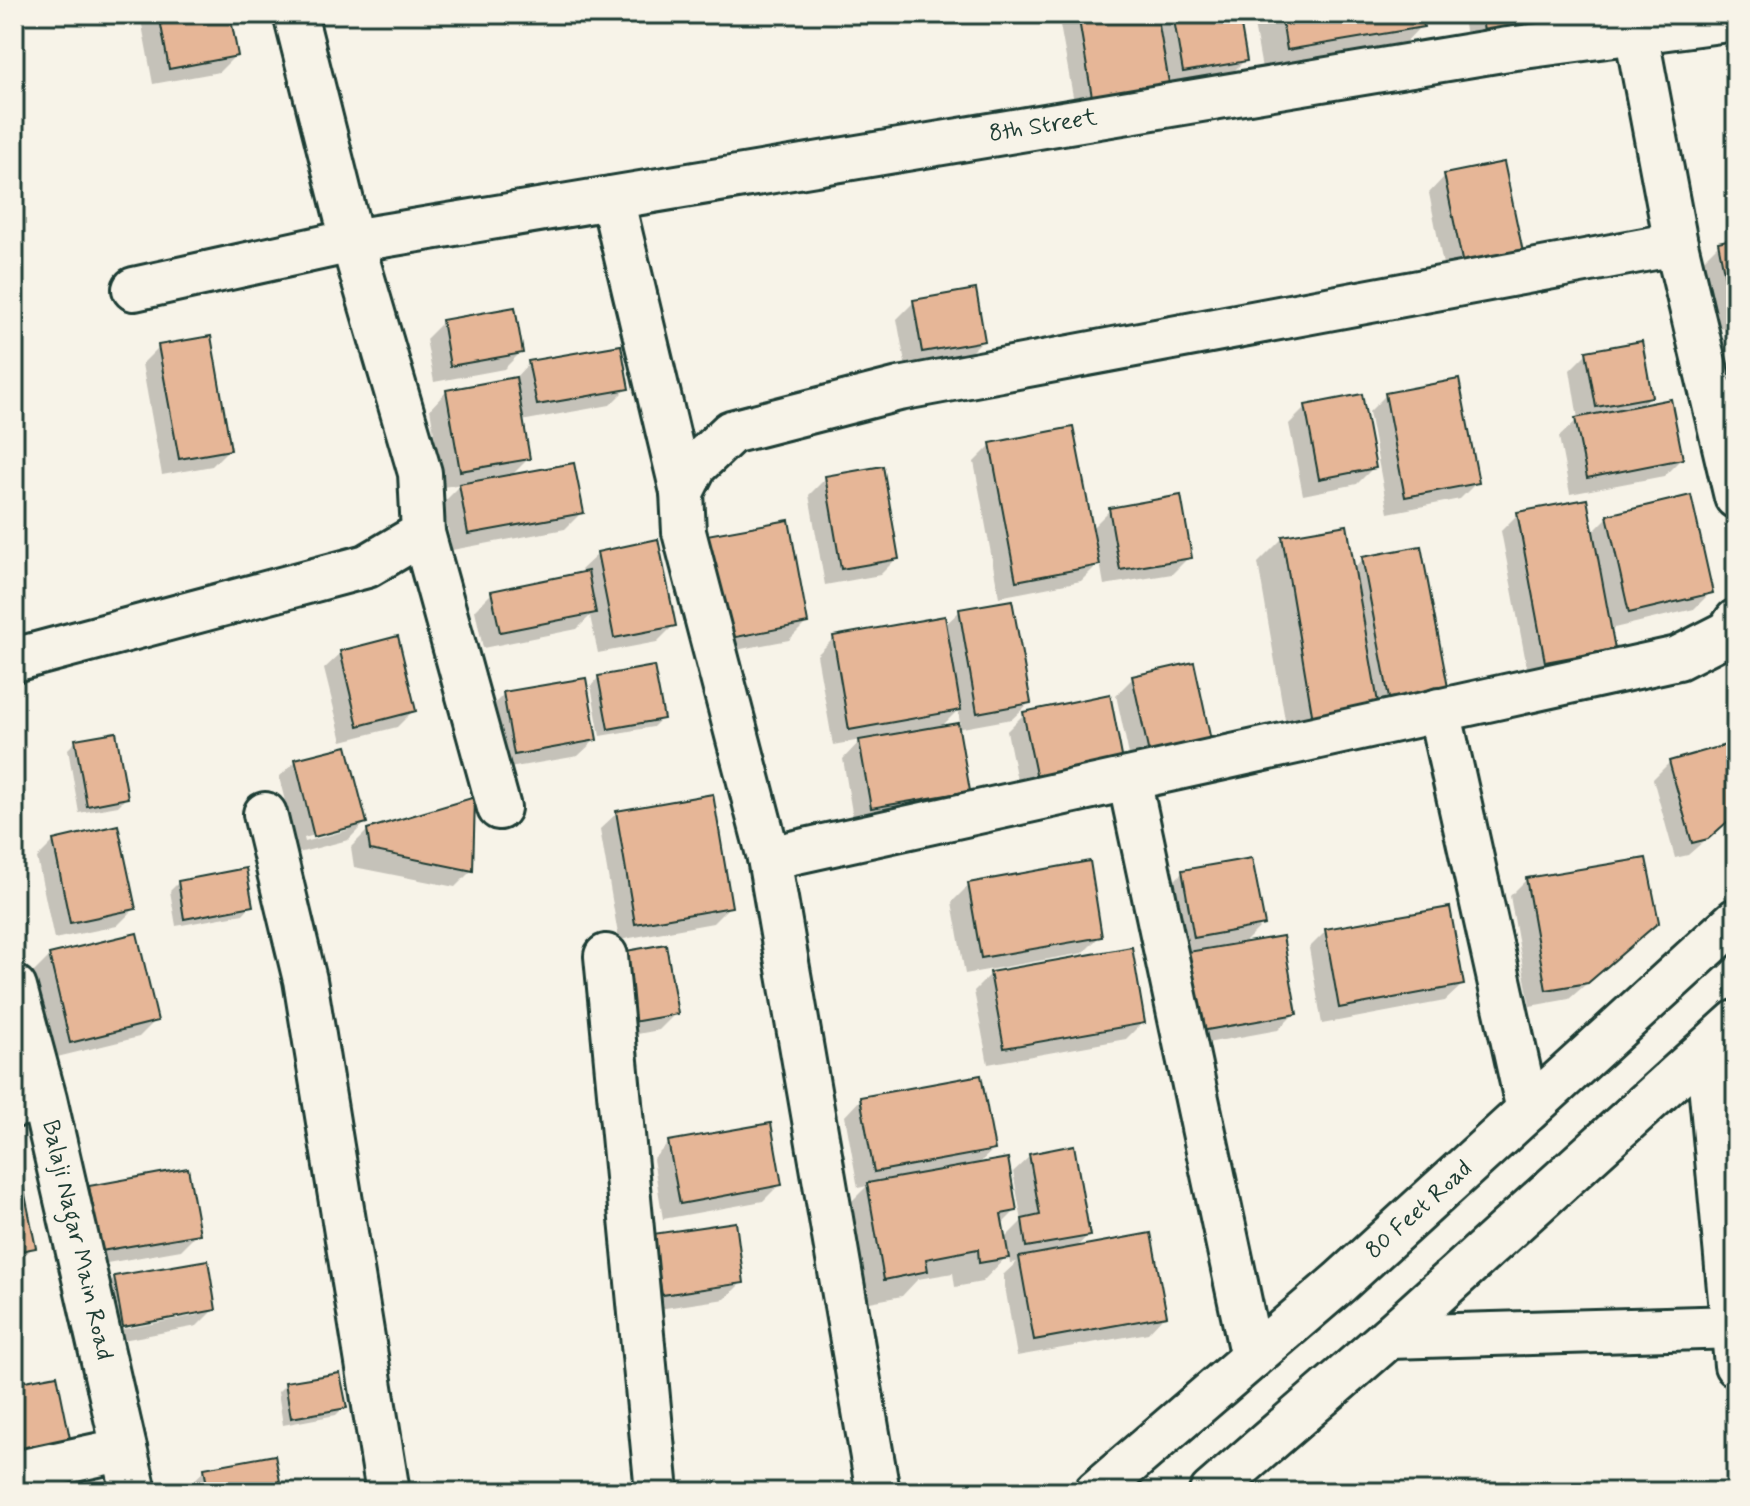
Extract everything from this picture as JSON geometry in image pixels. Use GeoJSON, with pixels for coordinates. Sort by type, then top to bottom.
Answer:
{"type":"FeatureCollection","features":[{"type":"Feature","properties":{"kind":"main road","name":"Balaji Nagar Main Road"},"geometry":{"type":"LineString","coordinates":[[14,988],[29,1102],[125,1449],[134,1492]]}},
{"type":"Feature","properties":{"kind":"street"},"geometry":{"type":"LineString","coordinates":[[295,14],[352,241],[420,473],[423,533],[499,808]]}},
{"type":"Feature","properties":{"kind":"street","name":"8th Street"},"geometry":{"type":"LineString","coordinates":[[134,289],[352,241],[1508,49],[1736,19]]}},
{"type":"Feature","properties":{"kind":"street"},"geometry":{"type":"LineString","coordinates":[[1636,32],[1676,244],[1736,497]]}},
{"type":"Feature","properties":{"kind":"street"},"geometry":{"type":"LineString","coordinates":[[612,198],[682,492],[684,532],[769,858],[878,1492]]}},
{"type":"Feature","properties":{"kind":"street"},"geometry":{"type":"LineString","coordinates":[[682,492],[695,466],[731,432],[899,389],[1676,244]]}},
{"type":"Feature","properties":{"kind":"street"},"geometry":{"type":"LineString","coordinates":[[14,660],[367,566],[423,533]]}},
{"type":"Feature","properties":{"kind":"street"},"geometry":{"type":"LineString","coordinates":[[769,858],[1678,658],[1729,632],[1736,621]]}},
{"type":"Feature","properties":{"kind":"street"},"geometry":{"type":"LineString","coordinates":[[1439,710],[1528,1110]]}},
{"type":"Feature","properties":{"kind":"street"},"geometry":{"type":"LineString","coordinates":[[1129,779],[1252,1358]]}},
{"type":"Feature","properties":{"kind":"street"},"geometry":{"type":"LineString","coordinates":[[265,814],[305,980],[388,1492]]}},
{"type":"Feature","properties":{"kind":"street","name":"80 Feet Road"},"geometry":{"type":"LineString","coordinates":[[1096,1492],[1340,1282],[1736,920]]}},
{"type":"Feature","properties":{"kind":"street"},"geometry":{"type":"LineString","coordinates":[[606,956],[657,1492]]}},
{"type":"Feature","properties":{"kind":"street"},"geometry":{"type":"LineString","coordinates":[[1211,1492],[1389,1337],[1721,1036]]}},
{"type":"Feature","properties":{"kind":"street"},"geometry":{"type":"LineString","coordinates":[[1389,1337],[1735,1339],[1721,1036]]}},
{"type":"Feature","properties":{"kind":"street"},"geometry":{"type":"LineString","coordinates":[[14,1473],[125,1449]]}},
{"type":"Feature","properties":{"kind":"building"},"geometry":{"type":"Polygon","coordinates":[[[159,14],[230,14],[238,56],[169,69],[159,14]]]}},
{"type":"Feature","properties":{"kind":"building"},"geometry":{"type":"Polygon","coordinates":[[[1078,14],[1157,14],[1169,83],[1092,97],[1078,14]]]}},
{"type":"Feature","properties":{"kind":"building"},"geometry":{"type":"Polygon","coordinates":[[[1173,14],[1239,14],[1247,61],[1183,72],[1173,14]]]}},
{"type":"Feature","properties":{"kind":"building"},"geometry":{"type":"Polygon","coordinates":[[[1281,14],[1421,14],[1424,27],[1287,50],[1281,14]]]}},
{"type":"Feature","properties":{"kind":"building"},"geometry":{"type":"Polygon","coordinates":[[[1481,14],[1552,14],[1552,19],[1484,31],[1481,14]]]}},
{"type":"Feature","properties":{"kind":"building"},"geometry":{"type":"Polygon","coordinates":[[[1566,14],[1655,14],[1569,30],[1566,14]]]}},
{"type":"Feature","properties":{"kind":"building"},"geometry":{"type":"Polygon","coordinates":[[[1504,162],[1523,252],[1463,265],[1444,174],[1504,162]]]}},
{"type":"Feature","properties":{"kind":"building"},"geometry":{"type":"Polygon","coordinates":[[[1736,238],[1736,312],[1732,313],[1718,242],[1736,238]]]}},
{"type":"Feature","properties":{"kind":"building"},"geometry":{"type":"Polygon","coordinates":[[[976,289],[985,341],[922,352],[913,300],[976,289]]]}},
{"type":"Feature","properties":{"kind":"building"},"geometry":{"type":"Polygon","coordinates":[[[515,307],[523,353],[450,366],[442,320],[515,307]]]}},
{"type":"Feature","properties":{"kind":"building"},"geometry":{"type":"Polygon","coordinates":[[[211,336],[231,450],[179,459],[158,345],[211,336]]]}},
{"type":"Feature","properties":{"kind":"building"},"geometry":{"type":"Polygon","coordinates":[[[1642,341],[1652,397],[1596,407],[1586,351],[1642,341]]]}},
{"type":"Feature","properties":{"kind":"building"},"geometry":{"type":"Polygon","coordinates":[[[621,345],[629,389],[537,405],[528,361],[621,345]]]}},
{"type":"Feature","properties":{"kind":"building"},"geometry":{"type":"Polygon","coordinates":[[[516,377],[530,459],[460,471],[446,390],[516,377]]]}},
{"type":"Feature","properties":{"kind":"building"},"geometry":{"type":"Polygon","coordinates":[[[1459,379],[1479,483],[1405,497],[1385,393],[1459,379]]]}},
{"type":"Feature","properties":{"kind":"building"},"geometry":{"type":"Polygon","coordinates":[[[1362,394],[1376,468],[1319,479],[1305,405],[1362,394]]]}},
{"type":"Feature","properties":{"kind":"building"},"geometry":{"type":"Polygon","coordinates":[[[1671,399],[1683,459],[1587,478],[1575,418],[1671,399]]]}},
{"type":"Feature","properties":{"kind":"building"},"geometry":{"type":"Polygon","coordinates":[[[1073,427],[1100,565],[1016,581],[990,443],[1073,427]]]}},
{"type":"Feature","properties":{"kind":"building"},"geometry":{"type":"Polygon","coordinates":[[[574,463],[584,513],[468,534],[459,484],[574,463]]]}},
{"type":"Feature","properties":{"kind":"building"},"geometry":{"type":"Polygon","coordinates":[[[883,466],[899,559],[841,569],[825,476],[883,466]]]}},
{"type":"Feature","properties":{"kind":"building"},"geometry":{"type":"Polygon","coordinates":[[[1181,495],[1192,558],[1120,570],[1109,508],[1181,495]]]}},
{"type":"Feature","properties":{"kind":"building"},"geometry":{"type":"Polygon","coordinates":[[[1691,495],[1713,593],[1629,613],[1607,515],[1691,495]]]}},
{"type":"Feature","properties":{"kind":"building"},"geometry":{"type":"Polygon","coordinates":[[[1587,499],[1615,649],[1545,662],[1517,512],[1587,499]]]}},
{"type":"Feature","properties":{"kind":"building"},"geometry":{"type":"Polygon","coordinates":[[[789,520],[808,623],[726,639],[707,535],[789,520]]]}},
{"type":"Feature","properties":{"kind":"building"},"geometry":{"type":"Polygon","coordinates":[[[1347,525],[1380,714],[1314,726],[1282,536],[1347,525]]]}},
{"type":"Feature","properties":{"kind":"building"},"geometry":{"type":"Polygon","coordinates":[[[658,539],[676,626],[614,638],[597,552],[658,539]]]}},
{"type":"Feature","properties":{"kind":"building"},"geometry":{"type":"Polygon","coordinates":[[[1421,546],[1451,703],[1392,714],[1362,557],[1421,546]]]}},
{"type":"Feature","properties":{"kind":"building"},"geometry":{"type":"Polygon","coordinates":[[[588,571],[596,613],[500,632],[491,591],[588,571]]]}},
{"type":"Feature","properties":{"kind":"building"},"geometry":{"type":"Polygon","coordinates":[[[1012,600],[1031,703],[977,713],[959,609],[1012,600]]]}},
{"type":"Feature","properties":{"kind":"building"},"geometry":{"type":"Polygon","coordinates":[[[945,616],[961,710],[849,730],[833,636],[945,616]]]}},
{"type":"Feature","properties":{"kind":"building"},"geometry":{"type":"Polygon","coordinates":[[[398,636],[416,711],[358,726],[340,651],[398,636]]]}},
{"type":"Feature","properties":{"kind":"building"},"geometry":{"type":"Polygon","coordinates":[[[1194,662],[1215,759],[1153,772],[1132,676],[1194,662]]]}},
{"type":"Feature","properties":{"kind":"building"},"geometry":{"type":"Polygon","coordinates":[[[654,666],[664,719],[608,729],[598,676],[654,666]]]}},
{"type":"Feature","properties":{"kind":"building"},"geometry":{"type":"Polygon","coordinates":[[[586,678],[597,740],[514,755],[503,692],[586,678]]]}},
{"type":"Feature","properties":{"kind":"building"},"geometry":{"type":"Polygon","coordinates":[[[1110,694],[1125,772],[1039,789],[1023,712],[1110,694]]]}},
{"type":"Feature","properties":{"kind":"building"},"geometry":{"type":"Polygon","coordinates":[[[958,723],[970,791],[871,808],[859,740],[958,723]]]}},
{"type":"Feature","properties":{"kind":"building"},"geometry":{"type":"Polygon","coordinates":[[[116,732],[128,798],[87,806],[75,739],[116,732]]]}},
{"type":"Feature","properties":{"kind":"building"},"geometry":{"type":"Polygon","coordinates":[[[1736,742],[1736,814],[1708,839],[1692,843],[1669,761],[1736,742]]]}},
{"type":"Feature","properties":{"kind":"building"},"geometry":{"type":"Polygon","coordinates":[[[347,746],[367,823],[314,837],[295,759],[347,746]]]}},
{"type":"Feature","properties":{"kind":"building"},"geometry":{"type":"Polygon","coordinates":[[[713,794],[732,907],[635,924],[616,811],[713,794]]]}},
{"type":"Feature","properties":{"kind":"building"},"geometry":{"type":"Polygon","coordinates":[[[475,797],[473,871],[370,850],[367,829],[475,797]]]}},
{"type":"Feature","properties":{"kind":"building"},"geometry":{"type":"Polygon","coordinates":[[[118,825],[136,909],[70,923],[53,840],[118,825]]]}},
{"type":"Feature","properties":{"kind":"building"},"geometry":{"type":"Polygon","coordinates":[[[1252,858],[1265,925],[1194,938],[1182,870],[1252,858]]]}},
{"type":"Feature","properties":{"kind":"building"},"geometry":{"type":"Polygon","coordinates":[[[1646,858],[1659,922],[1588,983],[1546,990],[1526,878],[1646,858]]]}},
{"type":"Feature","properties":{"kind":"building"},"geometry":{"type":"Polygon","coordinates":[[[1090,861],[1102,937],[981,958],[968,883],[1090,861]]]}},
{"type":"Feature","properties":{"kind":"building"},"geometry":{"type":"Polygon","coordinates":[[[246,868],[253,906],[184,919],[178,881],[246,868]]]}},
{"type":"Feature","properties":{"kind":"building"},"geometry":{"type":"Polygon","coordinates":[[[1450,907],[1464,985],[1339,1008],[1325,929],[1450,907]]]}},
{"type":"Feature","properties":{"kind":"building"},"geometry":{"type":"Polygon","coordinates":[[[137,933],[158,1021],[70,1043],[49,954],[137,933]]]}},
{"type":"Feature","properties":{"kind":"building"},"geometry":{"type":"Polygon","coordinates":[[[1283,936],[1297,1014],[1201,1031],[1188,952],[1283,936]]]}},
{"type":"Feature","properties":{"kind":"building"},"geometry":{"type":"Polygon","coordinates":[[[666,944],[678,1014],[621,1024],[609,954],[666,944]]]}},
{"type":"Feature","properties":{"kind":"building"},"geometry":{"type":"Polygon","coordinates":[[[1132,947],[1145,1023],[1004,1048],[990,972],[1132,947]]]}},
{"type":"Feature","properties":{"kind":"building"},"geometry":{"type":"Polygon","coordinates":[[[981,1075],[995,1150],[874,1172],[860,1097],[981,1075]]]}},
{"type":"Feature","properties":{"kind":"building"},"geometry":{"type":"Polygon","coordinates":[[[771,1123],[782,1185],[680,1204],[668,1141],[771,1123]]]}},
{"type":"Feature","properties":{"kind":"building"},"geometry":{"type":"Polygon","coordinates":[[[1074,1145],[1090,1236],[1026,1247],[1022,1219],[1040,1215],[1029,1154],[1074,1145]]]}},
{"type":"Feature","properties":{"kind":"building"},"geometry":{"type":"Polygon","coordinates":[[[1008,1158],[1017,1211],[1001,1214],[1009,1258],[979,1263],[978,1249],[926,1259],[928,1271],[884,1280],[867,1183],[1008,1158]]]}},
{"type":"Feature","properties":{"kind":"building"},"geometry":{"type":"Polygon","coordinates":[[[188,1168],[200,1234],[101,1251],[89,1186],[188,1168]]]}},
{"type":"Feature","properties":{"kind":"building"},"geometry":{"type":"Polygon","coordinates":[[[23,1185],[36,1248],[14,1252],[14,1187],[23,1185]]]}},
{"type":"Feature","properties":{"kind":"building"},"geometry":{"type":"Polygon","coordinates":[[[736,1222],[744,1283],[662,1295],[653,1234],[736,1222]]]}},
{"type":"Feature","properties":{"kind":"building"},"geometry":{"type":"Polygon","coordinates":[[[1151,1233],[1167,1316],[1034,1340],[1019,1257],[1151,1233]]]}},
{"type":"Feature","properties":{"kind":"building"},"geometry":{"type":"Polygon","coordinates":[[[208,1260],[216,1310],[123,1327],[114,1276],[208,1260]]]}},
{"type":"Feature","properties":{"kind":"building"},"geometry":{"type":"Polygon","coordinates":[[[340,1373],[347,1408],[291,1418],[285,1382],[340,1373]]]}},
{"type":"Feature","properties":{"kind":"building"},"geometry":{"type":"Polygon","coordinates":[[[57,1375],[74,1458],[14,1470],[14,1383],[57,1375]]]}},
{"type":"Feature","properties":{"kind":"building"},"geometry":{"type":"Polygon","coordinates":[[[275,1455],[282,1492],[208,1492],[204,1468],[275,1455]]]}}]}
